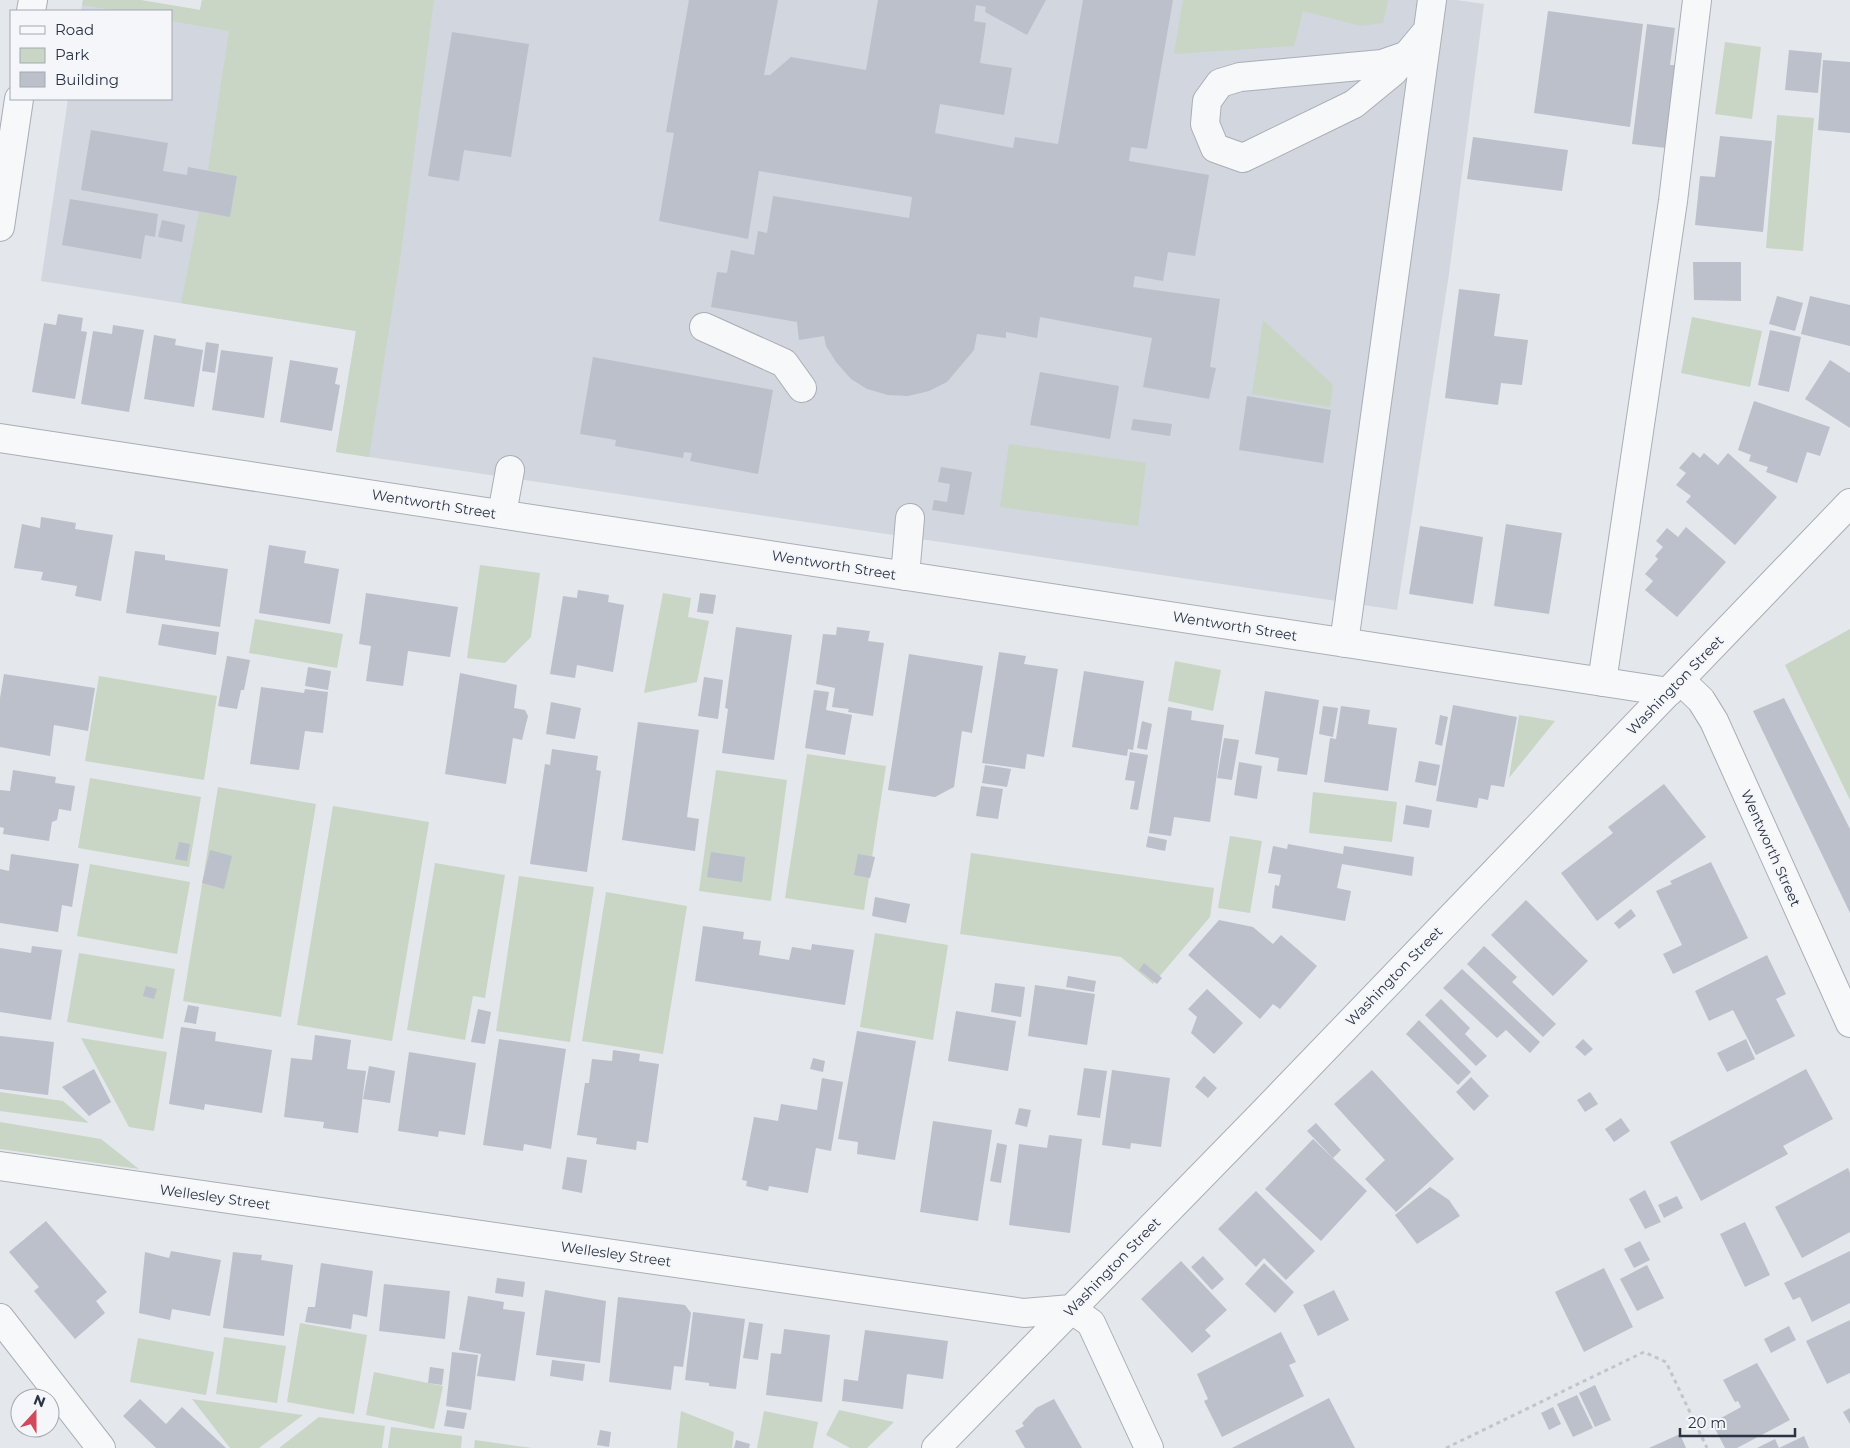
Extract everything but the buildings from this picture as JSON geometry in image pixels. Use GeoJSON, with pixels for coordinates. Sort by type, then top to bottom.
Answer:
{"type":"FeatureCollection","features":[{"type":"Feature","properties":{"kind":"street"},"geometry":{"type":"LineString","coordinates":[[1344,642],[1432,0]]}},
{"type":"Feature","properties":{"kind":"street"},"geometry":{"type":"LineString","coordinates":[[1602,682],[1671,210],[1697,0]]}},
{"type":"Feature","properties":{"kind":"street"},"geometry":{"type":"LineString","coordinates":[[1408,54],[1382,64],[1240,77],[1220,83],[1207,101],[1205,124],[1215,148],[1243,158],[1354,104],[1393,72],[1408,54],[1428,30]]}},
{"type":"Feature","properties":{"kind":"street"},"geometry":{"type":"LineString","coordinates":[[0,227],[18,100]]}},
{"type":"Feature","properties":{"kind":"street"},"geometry":{"type":"LineString","coordinates":[[704,327],[784,362],[802,388]]}},
{"type":"Feature","properties":{"kind":"street","name":"Wentworth Street"},"geometry":{"type":"LineString","coordinates":[[0,438],[1602,682],[1674,686],[1701,700],[1714,721],[1850,1023]]}},
{"type":"Feature","properties":{"kind":"street"},"geometry":{"type":"LineString","coordinates":[[502,514],[510,470]]}},
{"type":"Feature","properties":{"kind":"street","name":"Washington Street"},"geometry":{"type":"LineString","coordinates":[[936,1448],[1850,502]]}},
{"type":"Feature","properties":{"kind":"street"},"geometry":{"type":"LineString","coordinates":[[905,576],[910,518]]}},
{"type":"Feature","properties":{"kind":"street","name":"Wellesley Street"},"geometry":{"type":"LineString","coordinates":[[0,1166],[1024,1313],[1071,1309]]}},
{"type":"Feature","properties":{"kind":"street"},"geometry":{"type":"LineString","coordinates":[[1071,1309],[1091,1323],[1149,1448]]}},
{"type":"Feature","properties":{"kind":"street"},"geometry":{"type":"LineString","coordinates":[[0,1318],[101,1448]]}},
{"type":"Feature","properties":{"kind":"path"},"geometry":{"type":"LineString","coordinates":[[1446,1448],[1644,1352],[1666,1362],[1707,1448]]}},
{"type":"Feature","properties":{"kind":"shaded area"},"geometry":{"type":"Polygon","coordinates":[[[83,0],[140,0],[200,10],[202,0],[1456,0],[1484,4],[1449,274],[1397,610],[336,452],[356,331],[41,281],[68,100],[172,100],[172,10],[81,10],[83,0]]]}},
{"type":"Feature","properties":{"kind":"green space"},"geometry":{"type":"Polygon","coordinates":[[[83,0],[140,0],[200,10],[202,0],[434,0],[401,253],[369,457],[336,452],[356,331],[181,303],[199,212],[230,217],[237,176],[208,170],[229,31],[172,21],[172,10],[112,10],[82,5],[83,0]]]}},
{"type":"Feature","properties":{"kind":"green space"},"geometry":{"type":"Polygon","coordinates":[[[1183,0],[1388,0],[1383,23],[1361,26],[1303,11],[1294,46],[1174,54],[1183,0]]]}},
{"type":"Feature","properties":{"kind":"green space"},"geometry":{"type":"Polygon","coordinates":[[[1725,42],[1761,47],[1752,119],[1715,114],[1725,42]]]}},
{"type":"Feature","properties":{"kind":"green space"},"geometry":{"type":"Polygon","coordinates":[[[1777,115],[1814,118],[1803,251],[1766,248],[1777,115]]]}},
{"type":"Feature","properties":{"kind":"green space"},"geometry":{"type":"Polygon","coordinates":[[[1692,317],[1762,331],[1750,387],[1681,373],[1692,317]]]}},
{"type":"Feature","properties":{"kind":"green space"},"geometry":{"type":"Polygon","coordinates":[[[1263,320],[1333,385],[1330,407],[1252,394],[1263,320]]]}},
{"type":"Feature","properties":{"kind":"green space"},"geometry":{"type":"Polygon","coordinates":[[[1009,444],[1146,463],[1138,526],[1000,507],[1009,444]]]}},
{"type":"Feature","properties":{"kind":"green space"},"geometry":{"type":"Polygon","coordinates":[[[480,565],[540,573],[531,637],[505,663],[467,658],[480,565]]]}},
{"type":"Feature","properties":{"kind":"green space"},"geometry":{"type":"Polygon","coordinates":[[[663,593],[691,598],[688,617],[709,621],[697,682],[644,693],[663,593]]]}},
{"type":"Feature","properties":{"kind":"green space"},"geometry":{"type":"Polygon","coordinates":[[[255,619],[343,634],[337,668],[249,653],[255,619]]]}},
{"type":"Feature","properties":{"kind":"green space"},"geometry":{"type":"Polygon","coordinates":[[[1850,629],[1850,800],[1785,665],[1850,629]]]}},
{"type":"Feature","properties":{"kind":"green space"},"geometry":{"type":"Polygon","coordinates":[[[1175,661],[1221,670],[1213,711],[1168,701],[1175,661]]]}},
{"type":"Feature","properties":{"kind":"green space"},"geometry":{"type":"Polygon","coordinates":[[[99,676],[217,696],[204,780],[85,761],[99,676]]]}},
{"type":"Feature","properties":{"kind":"green space"},"geometry":{"type":"Polygon","coordinates":[[[1519,715],[1555,721],[1509,778],[1519,715]]]}},
{"type":"Feature","properties":{"kind":"green space"},"geometry":{"type":"Polygon","coordinates":[[[807,754],[886,766],[864,910],[785,898],[807,754]]]}},
{"type":"Feature","properties":{"kind":"green space"},"geometry":{"type":"Polygon","coordinates":[[[716,770],[787,780],[771,901],[699,891],[716,770]]]}},
{"type":"Feature","properties":{"kind":"green space"},"geometry":{"type":"Polygon","coordinates":[[[90,778],[201,797],[189,867],[78,848],[90,778]]]}},
{"type":"Feature","properties":{"kind":"green space"},"geometry":{"type":"Polygon","coordinates":[[[218,787],[316,804],[281,1017],[183,1001],[218,787]]]}},
{"type":"Feature","properties":{"kind":"green space"},"geometry":{"type":"Polygon","coordinates":[[[1313,792],[1397,802],[1392,842],[1309,833],[1313,792]]]}},
{"type":"Feature","properties":{"kind":"green space"},"geometry":{"type":"Polygon","coordinates":[[[333,806],[429,822],[392,1041],[297,1025],[333,806]]]}},
{"type":"Feature","properties":{"kind":"green space"},"geometry":{"type":"Polygon","coordinates":[[[1230,836],[1262,841],[1250,913],[1218,908],[1230,836]]]}},
{"type":"Feature","properties":{"kind":"green space"},"geometry":{"type":"Polygon","coordinates":[[[971,853],[1214,888],[1210,917],[1153,984],[1121,957],[960,934],[971,853]]]}},
{"type":"Feature","properties":{"kind":"green space"},"geometry":{"type":"Polygon","coordinates":[[[435,863],[505,875],[485,998],[473,996],[465,1040],[407,1030],[435,863]]]}},
{"type":"Feature","properties":{"kind":"green space"},"geometry":{"type":"Polygon","coordinates":[[[90,864],[190,882],[177,954],[77,936],[90,864]]]}},
{"type":"Feature","properties":{"kind":"green space"},"geometry":{"type":"Polygon","coordinates":[[[519,876],[594,887],[570,1042],[496,1031],[519,876]]]}},
{"type":"Feature","properties":{"kind":"green space"},"geometry":{"type":"Polygon","coordinates":[[[606,892],[687,906],[663,1054],[582,1041],[606,892]]]}},
{"type":"Feature","properties":{"kind":"green space"},"geometry":{"type":"Polygon","coordinates":[[[875,933],[948,945],[933,1040],[860,1027],[875,933]]]}},
{"type":"Feature","properties":{"kind":"green space"},"geometry":{"type":"Polygon","coordinates":[[[79,953],[175,969],[163,1039],[67,1022],[79,953]]]}},
{"type":"Feature","properties":{"kind":"green space"},"geometry":{"type":"Polygon","coordinates":[[[81,1038],[167,1052],[154,1131],[129,1127],[81,1038]]]}},
{"type":"Feature","properties":{"kind":"green space"},"geometry":{"type":"Polygon","coordinates":[[[0,1092],[63,1101],[89,1123],[0,1111],[0,1092]]]}},
{"type":"Feature","properties":{"kind":"green space"},"geometry":{"type":"Polygon","coordinates":[[[0,1122],[101,1139],[139,1169],[0,1149],[0,1122]]]}},
{"type":"Feature","properties":{"kind":"green space"},"geometry":{"type":"Polygon","coordinates":[[[300,1323],[367,1335],[354,1414],[287,1402],[300,1323]]]}},
{"type":"Feature","properties":{"kind":"green space"},"geometry":{"type":"Polygon","coordinates":[[[224,1337],[286,1346],[277,1403],[216,1394],[224,1337]]]}},
{"type":"Feature","properties":{"kind":"green space"},"geometry":{"type":"Polygon","coordinates":[[[138,1338],[214,1352],[206,1395],[130,1382],[138,1338]]]}},
{"type":"Feature","properties":{"kind":"green space"},"geometry":{"type":"Polygon","coordinates":[[[374,1372],[443,1386],[434,1429],[366,1415],[374,1372]]]}},
{"type":"Feature","properties":{"kind":"green space"},"geometry":{"type":"Polygon","coordinates":[[[192,1399],[303,1415],[259,1448],[230,1448],[192,1399]]]}},
{"type":"Feature","properties":{"kind":"green space"},"geometry":{"type":"Polygon","coordinates":[[[839,1410],[894,1422],[867,1448],[850,1448],[826,1435],[839,1410]]]}},
{"type":"Feature","properties":{"kind":"green space"},"geometry":{"type":"Polygon","coordinates":[[[681,1411],[734,1432],[732,1448],[677,1448],[681,1411]]]}},
{"type":"Feature","properties":{"kind":"green space"},"geometry":{"type":"Polygon","coordinates":[[[764,1411],[818,1422],[813,1448],[757,1448],[764,1411]]]}},
{"type":"Feature","properties":{"kind":"green space"},"geometry":{"type":"Polygon","coordinates":[[[319,1417],[385,1426],[382,1448],[279,1448],[319,1417]]]}},
{"type":"Feature","properties":{"kind":"green space"},"geometry":{"type":"Polygon","coordinates":[[[391,1427],[462,1436],[461,1448],[388,1448],[391,1427]]]}},
{"type":"Feature","properties":{"kind":"green space"},"geometry":{"type":"Polygon","coordinates":[[[475,1440],[532,1448],[474,1448],[475,1440]]]}}]}
